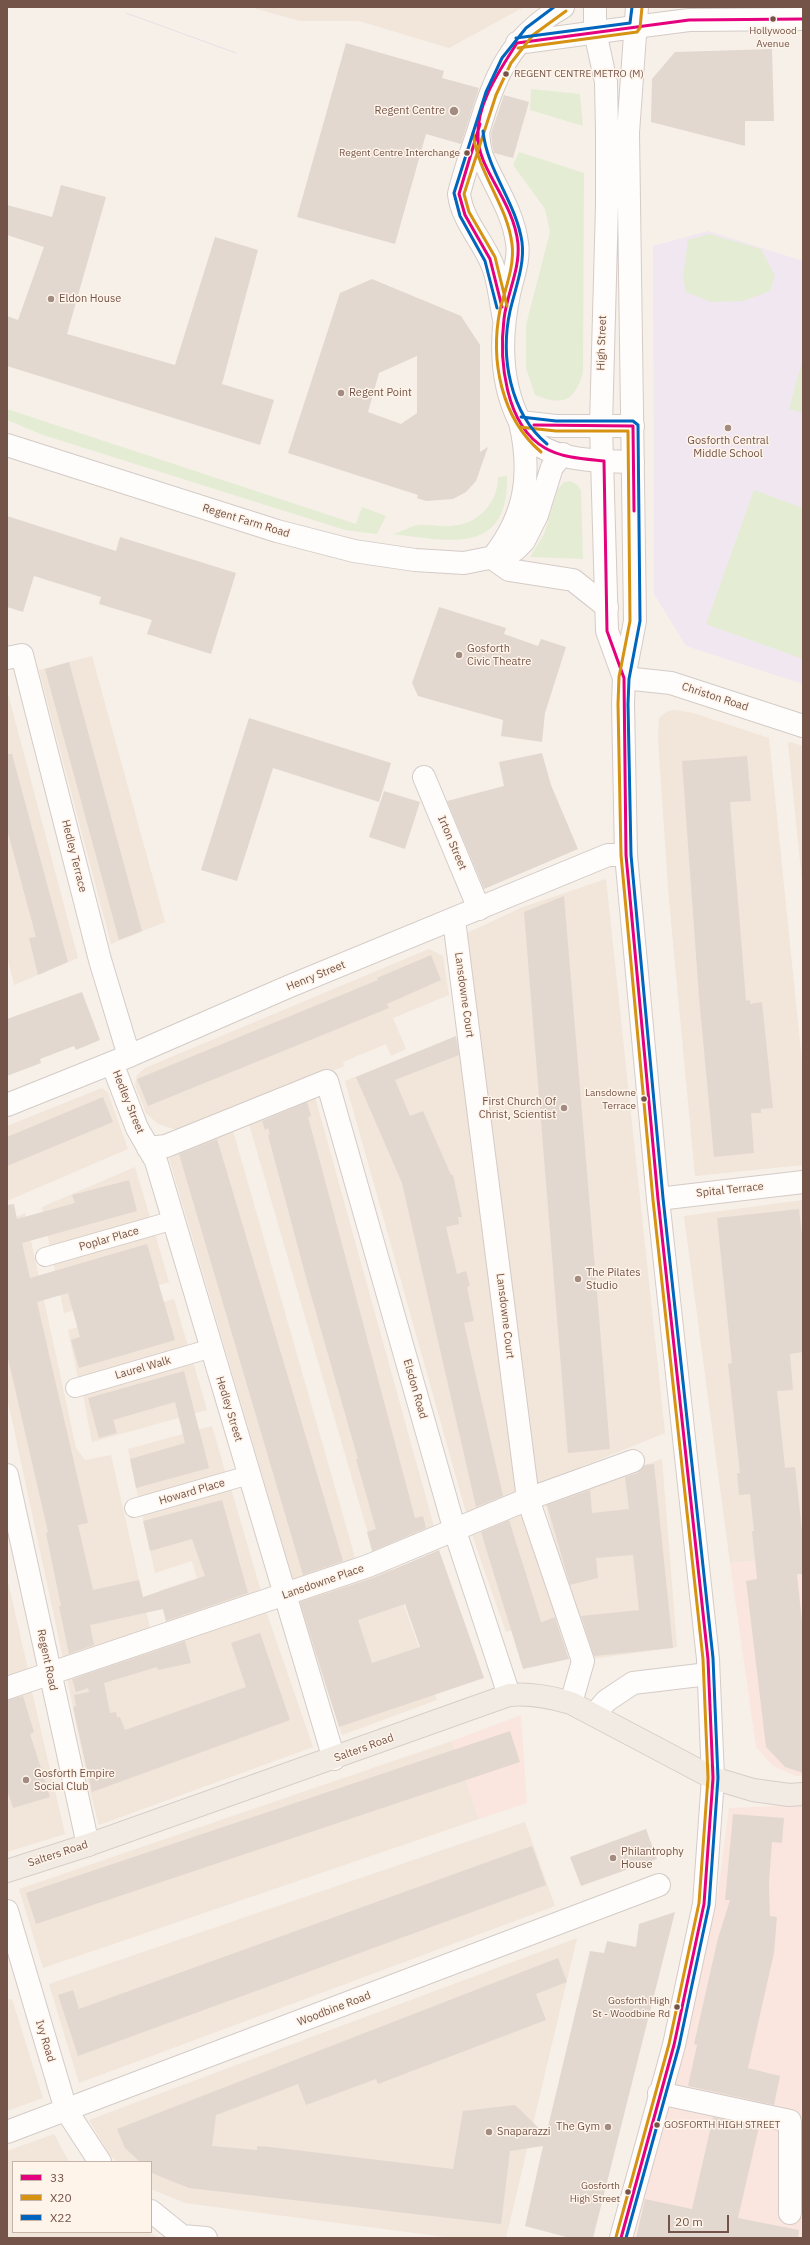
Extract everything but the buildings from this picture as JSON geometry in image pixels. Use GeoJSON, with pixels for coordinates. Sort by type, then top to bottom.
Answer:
{"type":"FeatureCollection","features":[{"type":"Feature","properties":{"kind":"main road","name":"Salters Road"},"geometry":{"type":"LineString","coordinates":[[7,1871],[88,1845],[334,1759],[509,1695],[532,1694],[571,1703],[713,1778],[753,1790],[803,1794]]}},
{"type":"Feature","properties":{"kind":"street"},"geometry":{"type":"LineString","coordinates":[[504,319],[493,266],[482,243],[468,222],[460,205],[459,194],[486,102],[498,74],[518,43],[540,21],[563,7]]}},
{"type":"Feature","properties":{"kind":"street","name":"High Street"},"geometry":{"type":"LineString","coordinates":[[595,7],[595,32],[617,131]]}},
{"type":"Feature","properties":{"kind":"street"},"geometry":{"type":"LineString","coordinates":[[518,43],[595,32],[636,17],[689,20],[803,19]]}},
{"type":"Feature","properties":{"kind":"street","name":"High Street"},"geometry":{"type":"LineString","coordinates":[[621,2238],[659,2093],[674,2045],[704,1904],[713,1778],[708,1674],[658,1198],[626,855],[624,678],[635,621],[633,426],[618,207],[617,131],[636,17]]}},
{"type":"Feature","properties":{"kind":"street"},"geometry":{"type":"LineString","coordinates":[[478,132],[482,154],[510,212],[518,245],[504,319],[504,374],[513,409],[520,422],[537,443],[575,458],[604,462],[633,462]]}},
{"type":"Feature","properties":{"kind":"street","name":"High Street"},"geometry":{"type":"LineString","coordinates":[[618,207],[601,426],[604,462],[607,631],[624,678]]}},
{"type":"Feature","properties":{"kind":"street"},"geometry":{"type":"LineString","coordinates":[[520,422],[539,426],[633,426]]}},
{"type":"Feature","properties":{"kind":"street"},"geometry":{"type":"LineString","coordinates":[[520,422],[526,457],[522,504],[512,531],[492,558],[509,570],[573,580],[607,607]]}},
{"type":"Feature","properties":{"kind":"street","name":"Regent Farm Road"},"geometry":{"type":"LineString","coordinates":[[7,445],[277,531],[354,550],[415,560],[464,563],[492,558],[515,550],[524,541],[537,514],[552,467],[562,454]]}},
{"type":"Feature","properties":{"kind":"street","name":"Hedley Terrace"},"geometry":{"type":"LineString","coordinates":[[15,657],[100,960],[120,1060]]}},
{"type":"Feature","properties":{"kind":"street","name":"Christon Road"},"geometry":{"type":"LineString","coordinates":[[624,678],[671,683],[803,726]]}},
{"type":"Feature","properties":{"kind":"street","name":"Irton Street"},"geometry":{"type":"LineString","coordinates":[[424,777],[479,909]]}},
{"type":"Feature","properties":{"kind":"street","name":"Henry Street"},"geometry":{"type":"LineString","coordinates":[[7,1105],[120,1060],[290,986],[454,920],[608,855],[626,855]]}},
{"type":"Feature","properties":{"kind":"street","name":"Lansdowne Court"},"geometry":{"type":"LineString","coordinates":[[454,920],[528,1499],[583,1661],[571,1703]]}},
{"type":"Feature","properties":{"kind":"street","name":"Hedley Street"},"geometry":{"type":"LineString","coordinates":[[120,1060],[136,1128],[156,1161],[334,1759]]}},
{"type":"Feature","properties":{"kind":"street","name":"Elsdon Road"},"geometry":{"type":"LineString","coordinates":[[148,1148],[166,1146],[327,1081],[455,1531],[509,1695]]}},
{"type":"Feature","properties":{"kind":"street","name":"Spital Terrace"},"geometry":{"type":"LineString","coordinates":[[658,1198],[803,1182]]}},
{"type":"Feature","properties":{"kind":"street","name":"Poplar Place"},"geometry":{"type":"LineString","coordinates":[[46,1257],[174,1220]]}},
{"type":"Feature","properties":{"kind":"street","name":"Laurel Walk"},"geometry":{"type":"LineString","coordinates":[[75,1388],[212,1348]]}},
{"type":"Feature","properties":{"kind":"street","name":"Lansdowne Place"},"geometry":{"type":"LineString","coordinates":[[7,1688],[50,1675],[368,1566],[455,1531],[528,1499],[633,1461]]}},
{"type":"Feature","properties":{"kind":"street","name":"Regent Road"},"geometry":{"type":"LineString","coordinates":[[7,1475],[88,1845]]}},
{"type":"Feature","properties":{"kind":"street","name":"Howard Place"},"geometry":{"type":"LineString","coordinates":[[134,1508],[249,1476]]}},
{"type":"Feature","properties":{"kind":"street"},"geometry":{"type":"LineString","coordinates":[[594,1715],[606,1701],[633,1683],[708,1674]]}},
{"type":"Feature","properties":{"kind":"street","name":"Woodbine Road"},"geometry":{"type":"LineString","coordinates":[[7,2132],[659,1885]]}},
{"type":"Feature","properties":{"kind":"street","name":"Ivy Road"},"geometry":{"type":"LineString","coordinates":[[7,1911],[66,2110],[99,2161]]}},
{"type":"Feature","properties":{"kind":"street"},"geometry":{"type":"LineString","coordinates":[[659,2093],[790,2121],[790,2213]]}},
{"type":"Feature","properties":{"kind":"street"},"geometry":{"type":"LineString","coordinates":[[152,2213],[182,2236],[206,2238]]}},
{"type":"Feature","properties":{"kind":"shaded area"},"geometry":{"type":"Polygon","coordinates":[[[250,7],[524,7],[449,48],[359,21],[300,21],[250,7]]]}},
{"type":"Feature","properties":{"kind":"shaded area","name":"Gosforth Central Middle School"},"geometry":{"type":"Polygon","coordinates":[[[708,231],[803,261],[803,684],[686,646],[654,594],[653,246],[708,231]]]}},
{"type":"Feature","properties":{"kind":"shaded area"},"geometry":{"type":"Polygon","coordinates":[[[92,656],[165,922],[111,944],[39,670],[92,656]]]}},
{"type":"Feature","properties":{"kind":"shaded area"},"geometry":{"type":"Polygon","coordinates":[[[7,690],[78,958],[14,985],[7,955],[7,690]]]}},
{"type":"Feature","properties":{"kind":"shaded area"},"geometry":{"type":"Polygon","coordinates":[[[675,710],[693,713],[769,738],[803,1072],[803,1165],[695,1176],[669,900],[658,740],[659,718],[668,711],[675,710]]]}},
{"type":"Feature","properties":{"kind":"shaded area"},"geometry":{"type":"Polygon","coordinates":[[[791,742],[803,746],[803,891],[788,743],[791,742]]]}},
{"type":"Feature","properties":{"kind":"shaded area"},"geometry":{"type":"Polygon","coordinates":[[[606,879],[665,1433],[534,1486],[466,940],[467,933],[523,907],[606,879]]]}},
{"type":"Feature","properties":{"kind":"shaded area"},"geometry":{"type":"Polygon","coordinates":[[[429,949],[443,956],[449,995],[393,1018],[406,1049],[391,1056],[386,1044],[343,1062],[344,1066],[326,1074],[325,1072],[318,1072],[310,1075],[310,1078],[177,1130],[158,1124],[146,1113],[135,1085],[137,1075],[145,1068],[429,949]]]}},
{"type":"Feature","properties":{"kind":"shaded area"},"geometry":{"type":"Polygon","coordinates":[[[453,1038],[458,1040],[517,1494],[467,1516],[345,1081],[453,1038]]]}},
{"type":"Feature","properties":{"kind":"shaded area"},"geometry":{"type":"Polygon","coordinates":[[[102,1088],[108,1093],[128,1149],[7,1201],[7,1126],[102,1088]]]}},
{"type":"Feature","properties":{"kind":"shaded area"},"geometry":{"type":"Polygon","coordinates":[[[315,1097],[435,1530],[374,1554],[249,1124],[315,1097]]]}},
{"type":"Feature","properties":{"kind":"shaded area"},"geometry":{"type":"Polygon","coordinates":[[[233,1131],[356,1561],[294,1583],[169,1158],[233,1131]]]}},
{"type":"Feature","properties":{"kind":"shaded area"},"geometry":{"type":"Polygon","coordinates":[[[135,1167],[152,1224],[51,1253],[42,1207],[135,1167]]]}},
{"type":"Feature","properties":{"kind":"shaded area"},"geometry":{"type":"Polygon","coordinates":[[[803,1200],[803,1557],[730,1563],[684,1216],[803,1200]]]}},
{"type":"Feature","properties":{"kind":"shaded area"},"geometry":{"type":"Polygon","coordinates":[[[25,1213],[76,1448],[85,1460],[111,1455],[151,1633],[64,1663],[7,1397],[7,1221],[25,1213]]]}},
{"type":"Feature","properties":{"kind":"shaded area"},"geometry":{"type":"Polygon","coordinates":[[[154,1230],[169,1282],[64,1313],[53,1260],[154,1230]]]}},
{"type":"Feature","properties":{"kind":"shaded area"},"geometry":{"type":"Polygon","coordinates":[[[174,1299],[190,1353],[79,1383],[68,1330],[174,1299]]]}},
{"type":"Feature","properties":{"kind":"shaded area"},"geometry":{"type":"Polygon","coordinates":[[[192,1358],[207,1410],[92,1442],[82,1389],[192,1358]]]}},
{"type":"Feature","properties":{"kind":"shaded area"},"geometry":{"type":"Polygon","coordinates":[[[212,1426],[227,1478],[139,1502],[128,1449],[212,1426]]]}},
{"type":"Feature","properties":{"kind":"shaded area"},"geometry":{"type":"Polygon","coordinates":[[[662,1459],[677,1647],[585,1660],[544,1500],[662,1459]]]}},
{"type":"Feature","properties":{"kind":"shaded area"},"geometry":{"type":"Polygon","coordinates":[[[230,1485],[262,1595],[167,1628],[159,1591],[197,1578],[192,1561],[155,1573],[141,1509],[230,1485]]]}},
{"type":"Feature","properties":{"kind":"shaded area"},"geometry":{"type":"Polygon","coordinates":[[[523,1514],[559,1616],[506,1632],[472,1535],[523,1514]]]}},
{"type":"Feature","properties":{"kind":"shaded area"},"geometry":{"type":"Polygon","coordinates":[[[803,1557],[803,1776],[796,1776],[773,1766],[756,1747],[730,1563],[803,1557]]]}},
{"type":"Feature","properties":{"kind":"shaded area"},"geometry":{"type":"Polygon","coordinates":[[[389,1562],[437,1700],[342,1735],[297,1600],[389,1562]]]}},
{"type":"Feature","properties":{"kind":"shaded area"},"geometry":{"type":"Polygon","coordinates":[[[7,1577],[29,1674],[7,1681],[7,1577]]]}},
{"type":"Feature","properties":{"kind":"shaded area"},"geometry":{"type":"Polygon","coordinates":[[[266,1611],[313,1747],[99,1825],[89,1788],[67,1678],[266,1611]]]}},
{"type":"Feature","properties":{"kind":"shaded area"},"geometry":{"type":"Polygon","coordinates":[[[32,1692],[65,1834],[7,1852],[7,1700],[32,1692]]]}},
{"type":"Feature","properties":{"kind":"shaded area"},"geometry":{"type":"Polygon","coordinates":[[[521,1715],[527,1803],[479,1819],[452,1741],[521,1715]]]}},
{"type":"Feature","properties":{"kind":"shaded area"},"geometry":{"type":"Polygon","coordinates":[[[452,1741],[479,1819],[43,1968],[19,1889],[452,1741]]]}},
{"type":"Feature","properties":{"kind":"shaded area"},"geometry":{"type":"Polygon","coordinates":[[[802,1805],[803,2238],[634,2238],[717,1901],[729,1808],[802,1805]]]}},
{"type":"Feature","properties":{"kind":"shaded area"},"geometry":{"type":"Polygon","coordinates":[[[525,1822],[555,1906],[79,2083],[49,1984],[525,1822]]]}},
{"type":"Feature","properties":{"kind":"shaded area"},"geometry":{"type":"Polygon","coordinates":[[[577,1938],[506,2238],[453,2238],[185,2203],[152,2189],[152,2161],[116,2161],[109,2154],[89,2120],[577,1938]]]}},
{"type":"Feature","properties":{"kind":"shaded area"},"geometry":{"type":"Polygon","coordinates":[[[12,1999],[43,2098],[7,2111],[7,2000],[12,1999]]]}},
{"type":"Feature","properties":{"kind":"shaded area"},"geometry":{"type":"Polygon","coordinates":[[[54,2134],[68,2161],[12,2161],[12,2233],[148,2233],[161,2238],[7,2238],[7,2151],[54,2134]]]}},
{"type":"Feature","properties":{"kind":"green space"},"geometry":{"type":"Polygon","coordinates":[[[531,89],[580,94],[583,126],[530,110],[531,89]]]}},
{"type":"Feature","properties":{"kind":"green space"},"geometry":{"type":"Polygon","coordinates":[[[519,152],[584,173],[583,373],[576,390],[571,396],[560,401],[535,395],[526,368],[526,325],[550,232],[545,209],[513,165],[519,152]]]}},
{"type":"Feature","properties":{"kind":"green space"},"geometry":{"type":"Polygon","coordinates":[[[709,234],[761,249],[775,276],[770,291],[743,301],[711,302],[686,292],[683,277],[688,240],[709,234]]]}},
{"type":"Feature","properties":{"kind":"green space"},"geometry":{"type":"Polygon","coordinates":[[[803,358],[803,413],[789,409],[803,358]]]}},
{"type":"Feature","properties":{"kind":"green space"},"geometry":{"type":"Polygon","coordinates":[[[7,409],[356,524],[362,507],[386,516],[377,534],[345,530],[43,435],[7,420],[7,409]]]}},
{"type":"Feature","properties":{"kind":"green space"},"geometry":{"type":"Polygon","coordinates":[[[507,476],[505,502],[498,520],[487,531],[472,538],[454,540],[393,534],[419,525],[450,526],[469,522],[484,511],[490,504],[497,487],[498,477],[507,476]]]}},
{"type":"Feature","properties":{"kind":"green space"},"geometry":{"type":"Polygon","coordinates":[[[570,481],[578,485],[581,491],[583,559],[530,557],[544,534],[558,489],[564,482],[570,481]]]}},
{"type":"Feature","properties":{"kind":"green space"},"geometry":{"type":"Polygon","coordinates":[[[754,490],[803,508],[803,659],[706,624],[754,490]]]}},
{"type":"Feature","properties":{"kind":"tram line"},"geometry":{"type":"LineString","coordinates":[[126,13],[236,53]]}},
{"type":"Feature","properties":{"kind":"transit line","name":"X22"},"geometry":{"type":"LineString","coordinates":[[497,308],[485,261],[460,216],[454,193],[486,92],[502,58],[526,28],[554,7]]}},
{"type":"Feature","properties":{"kind":"transit line","name":"X22"},"geometry":{"type":"LineString","coordinates":[[516,38],[630,23],[632,7]]}},
{"type":"Feature","properties":{"kind":"transit line","name":"X20"},"geometry":{"type":"LineString","coordinates":[[518,48],[637,32],[640,28],[642,7]]}},
{"type":"Feature","properties":{"kind":"transit line","name":"X20"},"geometry":{"type":"LineString","coordinates":[[507,306],[495,257],[469,212],[464,194],[496,95],[511,63],[533,35],[566,11]]}},
{"type":"Feature","properties":{"kind":"transit line","name":"33"},"geometry":{"type":"LineString","coordinates":[[621,2238],[674,2045],[704,1904],[713,1778],[708,1659],[658,1199],[626,855],[624,678],[607,631],[604,461],[566,456],[545,448],[532,438],[521,424],[513,408],[504,372],[503,335],[504,319],[517,263],[518,244],[515,228],[509,212],[481,155],[478,143],[478,125],[490,88],[503,64],[517,43],[689,20],[803,19]]}},
{"type":"Feature","properties":{"kind":"transit line","name":"33"},"geometry":{"type":"LineString","coordinates":[[480,124],[459,194],[465,215],[490,259],[502,307]]}},
{"type":"Feature","properties":{"kind":"transit line","name":"X22"},"geometry":{"type":"LineString","coordinates":[[483,131],[490,160],[514,213],[522,242],[523,251],[521,268],[507,329],[506,347],[511,383],[516,400],[524,417],[534,431],[547,444]]}},
{"type":"Feature","properties":{"kind":"transit line","name":"X20"},"geometry":{"type":"LineString","coordinates":[[473,133],[480,162],[499,202],[509,229],[513,252],[511,269],[500,310],[497,329],[498,368],[502,387],[516,422],[527,438],[541,452]]}},
{"type":"Feature","properties":{"kind":"transit line","name":"X22"},"geometry":{"type":"LineString","coordinates":[[521,417],[556,421],[633,421],[638,425],[640,621],[629,679],[628,704],[631,855],[663,1198],[713,1658],[718,1778],[709,1905],[679,2046],[626,2238]]}},
{"type":"Feature","properties":{"kind":"transit line","name":"33"},"geometry":{"type":"LineString","coordinates":[[534,425],[633,426],[634,511]]}},
{"type":"Feature","properties":{"kind":"transit line","name":"X20"},"geometry":{"type":"LineString","coordinates":[[519,427],[556,431],[628,431],[630,621],[619,677],[618,704],[621,855],[653,1200],[703,1659],[708,1778],[699,1903],[669,2044],[616,2237]]}},
{"type":"Feature","properties":{"kind":"place","name":"Hollywood Avenue"},"geometry":{"type":"Point","coordinates":[773,19]}},
{"type":"Feature","properties":{"kind":"place","name":"REGENT CENTRE METRO (M)"},"geometry":{"type":"Point","coordinates":[506,74]}},
{"type":"Feature","properties":{"kind":"place","name":"Regent Centre"},"geometry":{"type":"Point","coordinates":[454,111]}},
{"type":"Feature","properties":{"kind":"place","name":"Regent Centre Interchange"},"geometry":{"type":"Point","coordinates":[467,153]}},
{"type":"Feature","properties":{"kind":"place","name":"Eldon House"},"geometry":{"type":"Point","coordinates":[51,299]}},
{"type":"Feature","properties":{"kind":"place","name":"Regent Point"},"geometry":{"type":"Point","coordinates":[341,393]}},
{"type":"Feature","properties":{"kind":"place","name":"Gosforth Central Middle School"},"geometry":{"type":"Point","coordinates":[728,428]}},
{"type":"Feature","properties":{"kind":"place","name":"Gosforth Civic Theatre"},"geometry":{"type":"Point","coordinates":[459,655]}},
{"type":"Feature","properties":{"kind":"place","name":"Lansdowne Terrace"},"geometry":{"type":"Point","coordinates":[644,1099]}},
{"type":"Feature","properties":{"kind":"place","name":"First Church Of Christ, Scientist"},"geometry":{"type":"Point","coordinates":[564,1108]}},
{"type":"Feature","properties":{"kind":"place","name":"The Pilates Studio"},"geometry":{"type":"Point","coordinates":[578,1279]}},
{"type":"Feature","properties":{"kind":"place","name":"Gosforth Empire Social Club"},"geometry":{"type":"Point","coordinates":[26,1780]}},
{"type":"Feature","properties":{"kind":"place","name":"Philantrophy House"},"geometry":{"type":"Point","coordinates":[613,1858]}},
{"type":"Feature","properties":{"kind":"place","name":"Gosforth High St - Woodbine Rd"},"geometry":{"type":"Point","coordinates":[677,2007]}},
{"type":"Feature","properties":{"kind":"place","name":"GOSFORTH HIGH STREET"},"geometry":{"type":"Point","coordinates":[657,2125]}},
{"type":"Feature","properties":{"kind":"place","name":"The Gym"},"geometry":{"type":"Point","coordinates":[608,2127]}},
{"type":"Feature","properties":{"kind":"place","name":"Snaparazzi"},"geometry":{"type":"Point","coordinates":[489,2132]}},
{"type":"Feature","properties":{"kind":"place","name":"Gosforth High Street"},"geometry":{"type":"Point","coordinates":[628,2192]}}]}
